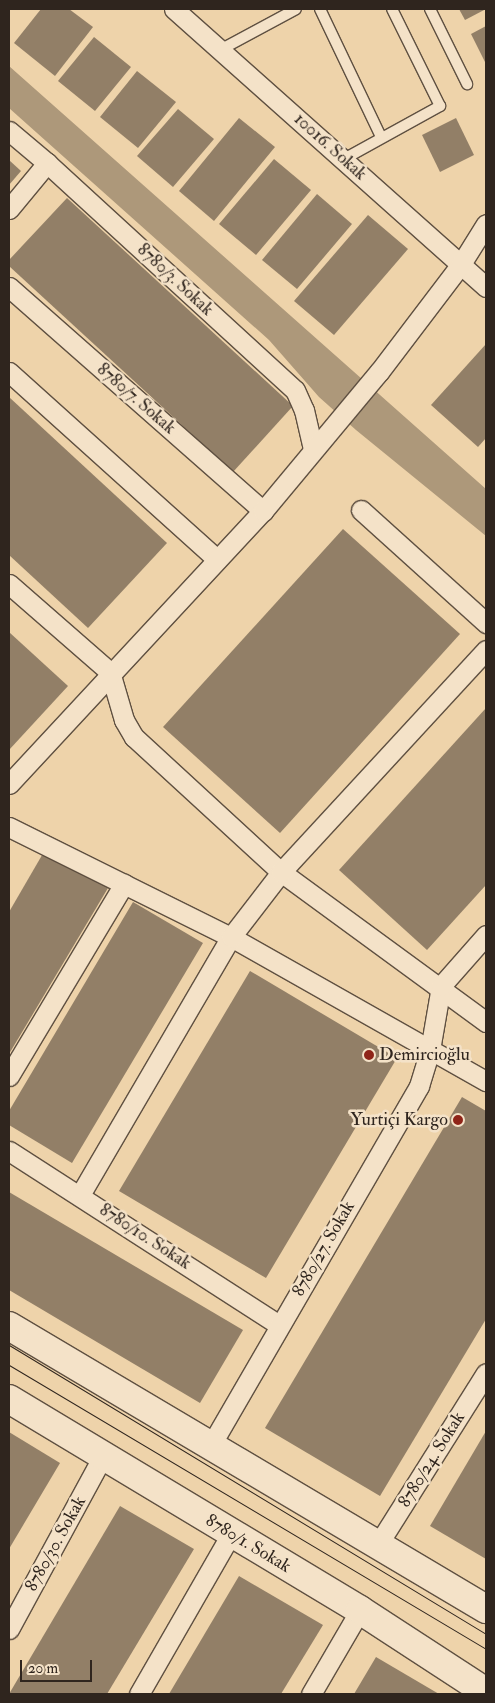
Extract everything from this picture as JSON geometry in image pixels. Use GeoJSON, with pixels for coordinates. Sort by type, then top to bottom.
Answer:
{"type":"FeatureCollection","features":[{"type":"Feature","properties":{"kind":"street","name":"10016. Sokak"},"geometry":{"type":"LineString","coordinates":[[174,9],[486,286]]}},
{"type":"Feature","properties":{"kind":"street","name":"8780/3. Sokak"},"geometry":{"type":"LineString","coordinates":[[9,132],[47,162],[295,390],[304,410],[313,448]]}},
{"type":"Feature","properties":{"kind":"street"},"geometry":{"type":"LineString","coordinates":[[9,209],[47,162]]}},
{"type":"Feature","properties":{"kind":"street"},"geometry":{"type":"LineString","coordinates":[[9,784],[110,672],[263,511],[313,448],[331,431],[379,372],[461,264],[486,224]]}},
{"type":"Feature","properties":{"kind":"street","name":"8780/7. Sokak"},"geometry":{"type":"LineString","coordinates":[[9,287],[263,511]]}},
{"type":"Feature","properties":{"kind":"street"},"geometry":{"type":"LineString","coordinates":[[9,372],[217,559]]}},
{"type":"Feature","properties":{"kind":"street"},"geometry":{"type":"LineString","coordinates":[[361,510],[486,623]]}},
{"type":"Feature","properties":{"kind":"street"},"geometry":{"type":"LineString","coordinates":[[9,584],[110,672],[124,720],[134,737],[281,872],[440,986],[486,1022]]}},
{"type":"Feature","properties":{"kind":"street"},"geometry":{"type":"LineString","coordinates":[[80,1195],[232,937],[281,872],[486,650]]}},
{"type":"Feature","properties":{"kind":"street"},"geometry":{"type":"LineString","coordinates":[[9,827],[232,937],[486,1081]]}},
{"type":"Feature","properties":{"kind":"street"},"geometry":{"type":"LineString","coordinates":[[9,1076],[124,884]]}},
{"type":"Feature","properties":{"kind":"street"},"geometry":{"type":"LineString","coordinates":[[440,986],[486,935]]}},
{"type":"Feature","properties":{"kind":"street","name":"8780/27. Sokak"},"geometry":{"type":"LineString","coordinates":[[211,1445],[419,1086],[430,1050],[440,986]]}},
{"type":"Feature","properties":{"kind":"street","name":"8780/10. Sokak"},"geometry":{"type":"LineString","coordinates":[[9,1152],[80,1195],[280,1325]]}},
{"type":"Feature","properties":{"kind":"street"},"geometry":{"type":"LineString","coordinates":[[9,1326],[486,1609]]}},
{"type":"Feature","properties":{"kind":"street","name":"8780/24. Sokak"},"geometry":{"type":"LineString","coordinates":[[378,1546],[486,1373]]}},
{"type":"Feature","properties":{"kind":"street","name":"8780/1. Sokak"},"geometry":{"type":"LineString","coordinates":[[9,1399],[102,1458],[360,1610],[481,1687]]}},
{"type":"Feature","properties":{"kind":"street","name":"8780/30. Sokak"},"geometry":{"type":"LineString","coordinates":[[9,1630],[102,1458]]}},
{"type":"Feature","properties":{"kind":"street"},"geometry":{"type":"LineString","coordinates":[[139,1694],[231,1534]]}},
{"type":"Feature","properties":{"kind":"street"},"geometry":{"type":"LineString","coordinates":[[311,1694],[360,1610]]}},
{"type":"Feature","properties":{"kind":"lane"},"geometry":{"type":"LineString","coordinates":[[220,50],[296,9]]}},
{"type":"Feature","properties":{"kind":"lane"},"geometry":{"type":"LineString","coordinates":[[320,9],[381,137]]}},
{"type":"Feature","properties":{"kind":"lane"},"geometry":{"type":"LineString","coordinates":[[344,159],[440,106],[392,9]]}},
{"type":"Feature","properties":{"kind":"lane"},"geometry":{"type":"LineString","coordinates":[[430,9],[467,84]]}},
{"type":"Feature","properties":{"kind":"shaded area"},"geometry":{"type":"Polygon","coordinates":[[[9,66],[486,489],[486,536],[356,430],[319,397],[269,340],[9,108],[9,66]]]}},
{"type":"Feature","properties":{"kind":"building"},"geometry":{"type":"Polygon","coordinates":[[[41,9],[69,9],[93,27],[55,76],[14,43],[41,9]]]}},
{"type":"Feature","properties":{"kind":"building"},"geometry":{"type":"Polygon","coordinates":[[[459,9],[486,9],[465,20],[459,9]]]}},
{"type":"Feature","properties":{"kind":"building"},"geometry":{"type":"Polygon","coordinates":[[[486,26],[486,64],[471,34],[486,26]]]}},
{"type":"Feature","properties":{"kind":"building"},"geometry":{"type":"Polygon","coordinates":[[[94,37],[131,67],[95,111],[58,81],[94,37]]]}},
{"type":"Feature","properties":{"kind":"building"},"geometry":{"type":"Polygon","coordinates":[[[137,71],[176,102],[138,148],[100,117],[137,71]]]}},
{"type":"Feature","properties":{"kind":"building"},"geometry":{"type":"Polygon","coordinates":[[[178,109],[214,139],[173,187],[137,156],[178,109]]]}},
{"type":"Feature","properties":{"kind":"building"},"geometry":{"type":"Polygon","coordinates":[[[239,118],[275,147],[214,221],[179,191],[239,118]]]}},
{"type":"Feature","properties":{"kind":"building"},"geometry":{"type":"Polygon","coordinates":[[[456,118],[474,155],[440,172],[422,135],[456,118]]]}},
{"type":"Feature","properties":{"kind":"building"},"geometry":{"type":"Polygon","coordinates":[[[274,159],[311,190],[256,255],[219,224],[274,159]]]}},
{"type":"Feature","properties":{"kind":"building"},"geometry":{"type":"Polygon","coordinates":[[[9,160],[21,171],[9,185],[9,160]]]}},
{"type":"Feature","properties":{"kind":"building"},"geometry":{"type":"Polygon","coordinates":[[[317,194],[352,224],[297,289],[262,260],[317,194]]]}},
{"type":"Feature","properties":{"kind":"building"},"geometry":{"type":"Polygon","coordinates":[[[67,198],[293,406],[233,472],[9,266],[9,260],[67,198]]]}},
{"type":"Feature","properties":{"kind":"building"},"geometry":{"type":"Polygon","coordinates":[[[368,215],[408,249],[334,335],[294,301],[368,215]]]}},
{"type":"Feature","properties":{"kind":"building"},"geometry":{"type":"Polygon","coordinates":[[[486,344],[486,438],[478,447],[431,405],[486,344]]]}},
{"type":"Feature","properties":{"kind":"building"},"geometry":{"type":"Polygon","coordinates":[[[9,397],[167,543],[88,628],[9,555],[9,397]]]}},
{"type":"Feature","properties":{"kind":"building"},"geometry":{"type":"Polygon","coordinates":[[[343,529],[460,634],[280,833],[163,727],[343,529]]]}},
{"type":"Feature","properties":{"kind":"building"},"geometry":{"type":"Polygon","coordinates":[[[9,632],[68,686],[9,750],[9,632]]]}},
{"type":"Feature","properties":{"kind":"building"},"geometry":{"type":"Polygon","coordinates":[[[486,708],[486,885],[427,950],[339,870],[486,708]]]}},
{"type":"Feature","properties":{"kind":"building"},"geometry":{"type":"Polygon","coordinates":[[[45,850],[108,888],[9,1054],[9,912],[45,850]]]}},
{"type":"Feature","properties":{"kind":"building"},"geometry":{"type":"Polygon","coordinates":[[[133,902],[203,943],[72,1163],[9,1125],[9,1111],[133,902]]]}},
{"type":"Feature","properties":{"kind":"building"},"geometry":{"type":"Polygon","coordinates":[[[250,971],[397,1058],[266,1278],[119,1191],[250,971]]]}},
{"type":"Feature","properties":{"kind":"building"},"geometry":{"type":"Polygon","coordinates":[[[462,1097],[486,1111],[486,1319],[380,1496],[265,1428],[462,1097]]]}},
{"type":"Feature","properties":{"kind":"building"},"geometry":{"type":"Polygon","coordinates":[[[9,1192],[243,1330],[200,1403],[9,1290],[9,1192]]]}},
{"type":"Feature","properties":{"kind":"building"},"geometry":{"type":"Polygon","coordinates":[[[486,1431],[486,1559],[430,1526],[486,1431]]]}},
{"type":"Feature","properties":{"kind":"building"},"geometry":{"type":"Polygon","coordinates":[[[9,1432],[60,1463],[9,1549],[9,1432]]]}},
{"type":"Feature","properties":{"kind":"building"},"geometry":{"type":"Polygon","coordinates":[[[120,1506],[194,1549],[107,1694],[9,1694],[120,1506]]]}},
{"type":"Feature","properties":{"kind":"building"},"geometry":{"type":"Polygon","coordinates":[[[239,1576],[323,1625],[281,1694],[169,1694],[239,1576]]]}},
{"type":"Feature","properties":{"kind":"building"},"geometry":{"type":"Polygon","coordinates":[[[376,1657],[439,1694],[354,1694],[376,1657]]]}},
{"type":"Feature","properties":{"kind":"tram line"},"geometry":{"type":"LineString","coordinates":[[9,1345],[486,1634]]}},
{"type":"Feature","properties":{"kind":"tram line"},"geometry":{"type":"LineString","coordinates":[[9,1365],[486,1649]]}},
{"type":"Feature","properties":{"kind":"place","name":"Demircioğlu"},"geometry":{"type":"Point","coordinates":[369,1055]}},
{"type":"Feature","properties":{"kind":"place","name":"Yurtiçi Kargo"},"geometry":{"type":"Point","coordinates":[458,1120]}}]}
